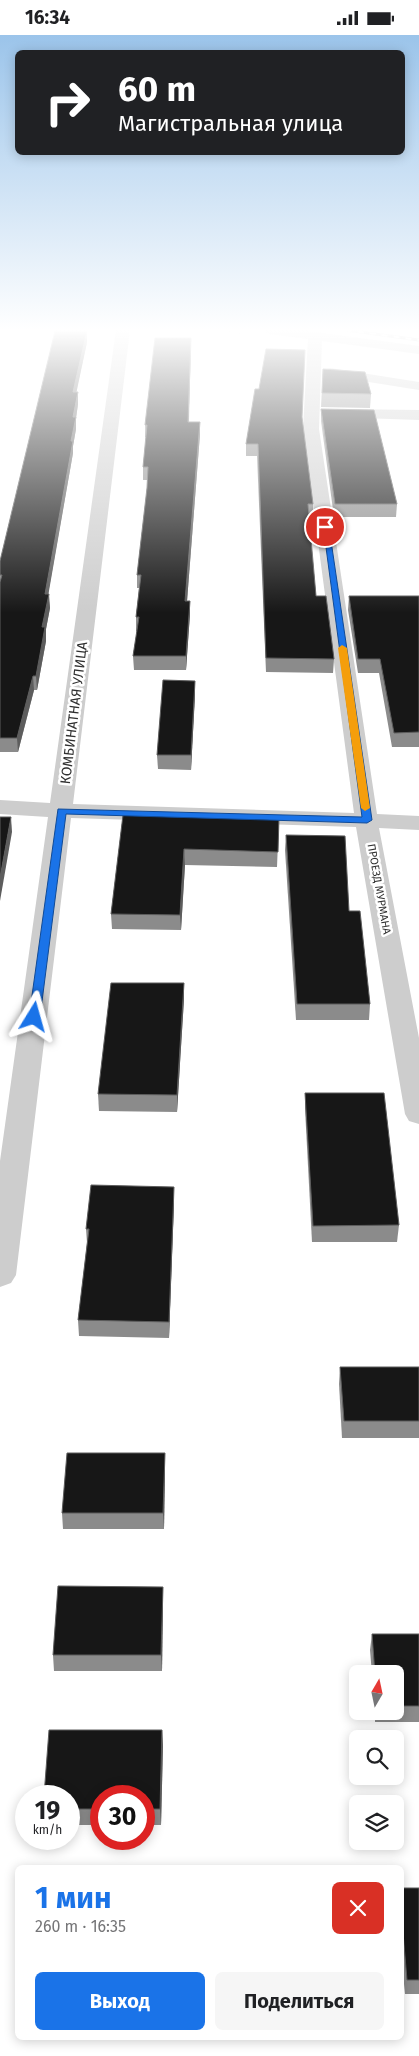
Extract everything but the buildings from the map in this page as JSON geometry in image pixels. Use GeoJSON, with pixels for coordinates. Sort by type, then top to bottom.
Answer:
{"type":"FeatureCollection","features":[{"type":"Feature","properties":{"kind":"street","name":"КОМБИНАТНАЯ УЛИЦА"},"geometry":{"type":"LineString","coordinates":[[0,1275],[111,424]]}},
{"type":"Feature","properties":{"kind":"street","name":"ПРОЕЗД МУРМАНА"},"geometry":{"type":"LineString","coordinates":[[311,424],[367,820],[419,1114]]}},
{"type":"Feature","properties":{"kind":"street"},"geometry":{"type":"LineString","coordinates":[[0,807],[61,811],[419,823]]}},
{"type":"Feature","properties":{"kind":"slow traffic"},"geometry":{"type":"LineString","coordinates":[[342,648],[365,808]]}},
{"type":"Feature","properties":{"kind":"route"},"geometry":{"type":"LineString","coordinates":[[34,1017],[61,811],[367,820],[325,527]]}}]}
